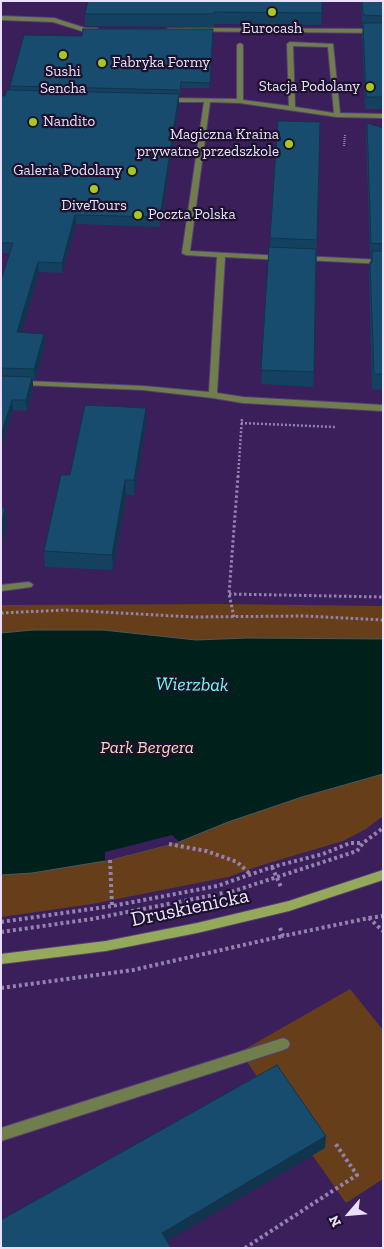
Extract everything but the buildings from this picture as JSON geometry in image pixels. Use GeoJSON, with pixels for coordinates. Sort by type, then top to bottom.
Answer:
{"type":"FeatureCollection","features":[{"type":"Feature","properties":{"kind":"street","name":"Druskienicka"},"geometry":{"type":"LineString","coordinates":[[1,960],[106,946],[197,928],[289,906],[383,875]]}},
{"type":"Feature","properties":{"kind":"lane"},"geometry":{"type":"LineString","coordinates":[[1,18],[54,20],[85,30],[102,30]]}},
{"type":"Feature","properties":{"kind":"lane"},"geometry":{"type":"LineString","coordinates":[[159,30],[383,31]]}},
{"type":"Feature","properties":{"kind":"lane"},"geometry":{"type":"LineString","coordinates":[[292,108],[290,44],[332,44],[337,115]]}},
{"type":"Feature","properties":{"kind":"lane"},"geometry":{"type":"LineString","coordinates":[[240,45],[240,101]]}},
{"type":"Feature","properties":{"kind":"lane"},"geometry":{"type":"LineString","coordinates":[[158,99],[240,101],[337,115],[383,116]]}},
{"type":"Feature","properties":{"kind":"lane"},"geometry":{"type":"LineString","coordinates":[[207,101],[186,253],[286,258]]}},
{"type":"Feature","properties":{"kind":"lane"},"geometry":{"type":"LineString","coordinates":[[213,395],[221,255]]}},
{"type":"Feature","properties":{"kind":"lane"},"geometry":{"type":"LineString","coordinates":[[296,258],[383,262]]}},
{"type":"Feature","properties":{"kind":"lane"},"geometry":{"type":"LineString","coordinates":[[1,382],[143,388],[243,400],[383,408]]}},
{"type":"Feature","properties":{"kind":"lane"},"geometry":{"type":"LineString","coordinates":[[1,588],[28,585]]}},
{"type":"Feature","properties":{"kind":"lane"},"geometry":{"type":"LineString","coordinates":[[1,1135],[283,1044]]}},
{"type":"Feature","properties":{"kind":"path"},"geometry":{"type":"LineString","coordinates":[[234,617],[229,594],[243,400]]}},
{"type":"Feature","properties":{"kind":"path"},"geometry":{"type":"LineString","coordinates":[[241,423],[336,427]]}},
{"type":"Feature","properties":{"kind":"path"},"geometry":{"type":"LineString","coordinates":[[229,594],[383,597]]}},
{"type":"Feature","properties":{"kind":"path"},"geometry":{"type":"LineString","coordinates":[[1,613],[66,610],[193,617],[305,616],[383,620]]}},
{"type":"Feature","properties":{"kind":"path"},"geometry":{"type":"LineString","coordinates":[[1,932],[92,919],[217,895],[277,878],[357,851],[363,843],[383,828]]}},
{"type":"Feature","properties":{"kind":"path"},"geometry":{"type":"LineString","coordinates":[[1,922],[112,906],[217,886],[272,867],[323,854],[350,843],[363,843]]}},
{"type":"Feature","properties":{"kind":"path"},"geometry":{"type":"LineString","coordinates":[[169,844],[206,851],[237,862],[250,874]]}},
{"type":"Feature","properties":{"kind":"path"},"geometry":{"type":"LineString","coordinates":[[110,860],[112,906]]}},
{"type":"Feature","properties":{"kind":"path"},"geometry":{"type":"LineString","coordinates":[[272,867],[277,878]]}},
{"type":"Feature","properties":{"kind":"path"},"geometry":{"type":"LineString","coordinates":[[261,882],[263,887]]}},
{"type":"Feature","properties":{"kind":"path"},"geometry":{"type":"LineString","coordinates":[[1,988],[133,970],[300,932],[383,916]]}},
{"type":"Feature","properties":{"kind":"path"},"geometry":{"type":"LineString","coordinates":[[369,918],[383,930]]}},
{"type":"Feature","properties":{"kind":"path"},"geometry":{"type":"LineString","coordinates":[[297,924],[300,932]]}},
{"type":"Feature","properties":{"kind":"path"},"geometry":{"type":"LineString","coordinates":[[280,928],[283,936]]}},
{"type":"Feature","properties":{"kind":"path"},"geometry":{"type":"LineString","coordinates":[[245,1248],[357,1175],[335,1143]]}},
{"type":"Feature","properties":{"kind":"green space","name":"Park Bergera"},"geometry":{"type":"Polygon","coordinates":[[[220,604],[383,606],[383,816],[366,829],[343,841],[228,877],[92,904],[1,917],[1,605],[220,604]]]}},
{"type":"Feature","properties":{"kind":"green space"},"geometry":{"type":"Polygon","coordinates":[[[350,989],[383,1030],[383,1179],[346,1203],[240,1052],[350,989]]]}},
{"type":"Feature","properties":{"kind":"water","name":"Park Bergera"},"geometry":{"type":"Polygon","coordinates":[[[33,630],[103,630],[196,640],[248,638],[383,639],[383,774],[302,797],[228,822],[179,842],[105,861],[32,873],[1,875],[1,633],[33,630]]]}},
{"type":"Feature","properties":{"kind":"pier"},"geometry":{"type":"Polygon","coordinates":[[[172,835],[179,842],[105,861],[105,852],[172,835]]]}},
{"type":"Feature","properties":{"kind":"place","name":"Eurocash"},"geometry":{"type":"Point","coordinates":[272,12]}},
{"type":"Feature","properties":{"kind":"place","name":"Sushi Sencha"},"geometry":{"type":"Point","coordinates":[63,55]}},
{"type":"Feature","properties":{"kind":"place","name":"Fabryka Formy"},"geometry":{"type":"Point","coordinates":[102,63]}},
{"type":"Feature","properties":{"kind":"place","name":"Stacja Podolany"},"geometry":{"type":"Point","coordinates":[370,87]}},
{"type":"Feature","properties":{"kind":"place","name":"Nandito"},"geometry":{"type":"Point","coordinates":[33,122]}},
{"type":"Feature","properties":{"kind":"place","name":"Magiczna Kraina prywatne przedszkole"},"geometry":{"type":"Point","coordinates":[289,144]}},
{"type":"Feature","properties":{"kind":"place","name":"Galeria Podolany"},"geometry":{"type":"Point","coordinates":[132,171]}},
{"type":"Feature","properties":{"kind":"place","name":"DiveTours"},"geometry":{"type":"Point","coordinates":[94,189]}},
{"type":"Feature","properties":{"kind":"place","name":"Poczta Polska"},"geometry":{"type":"Point","coordinates":[138,215]}},
{"type":"Feature","properties":{"kind":"water label","name":"Wierzbak"},"geometry":{"type":"Point","coordinates":[192,685]}}]}
